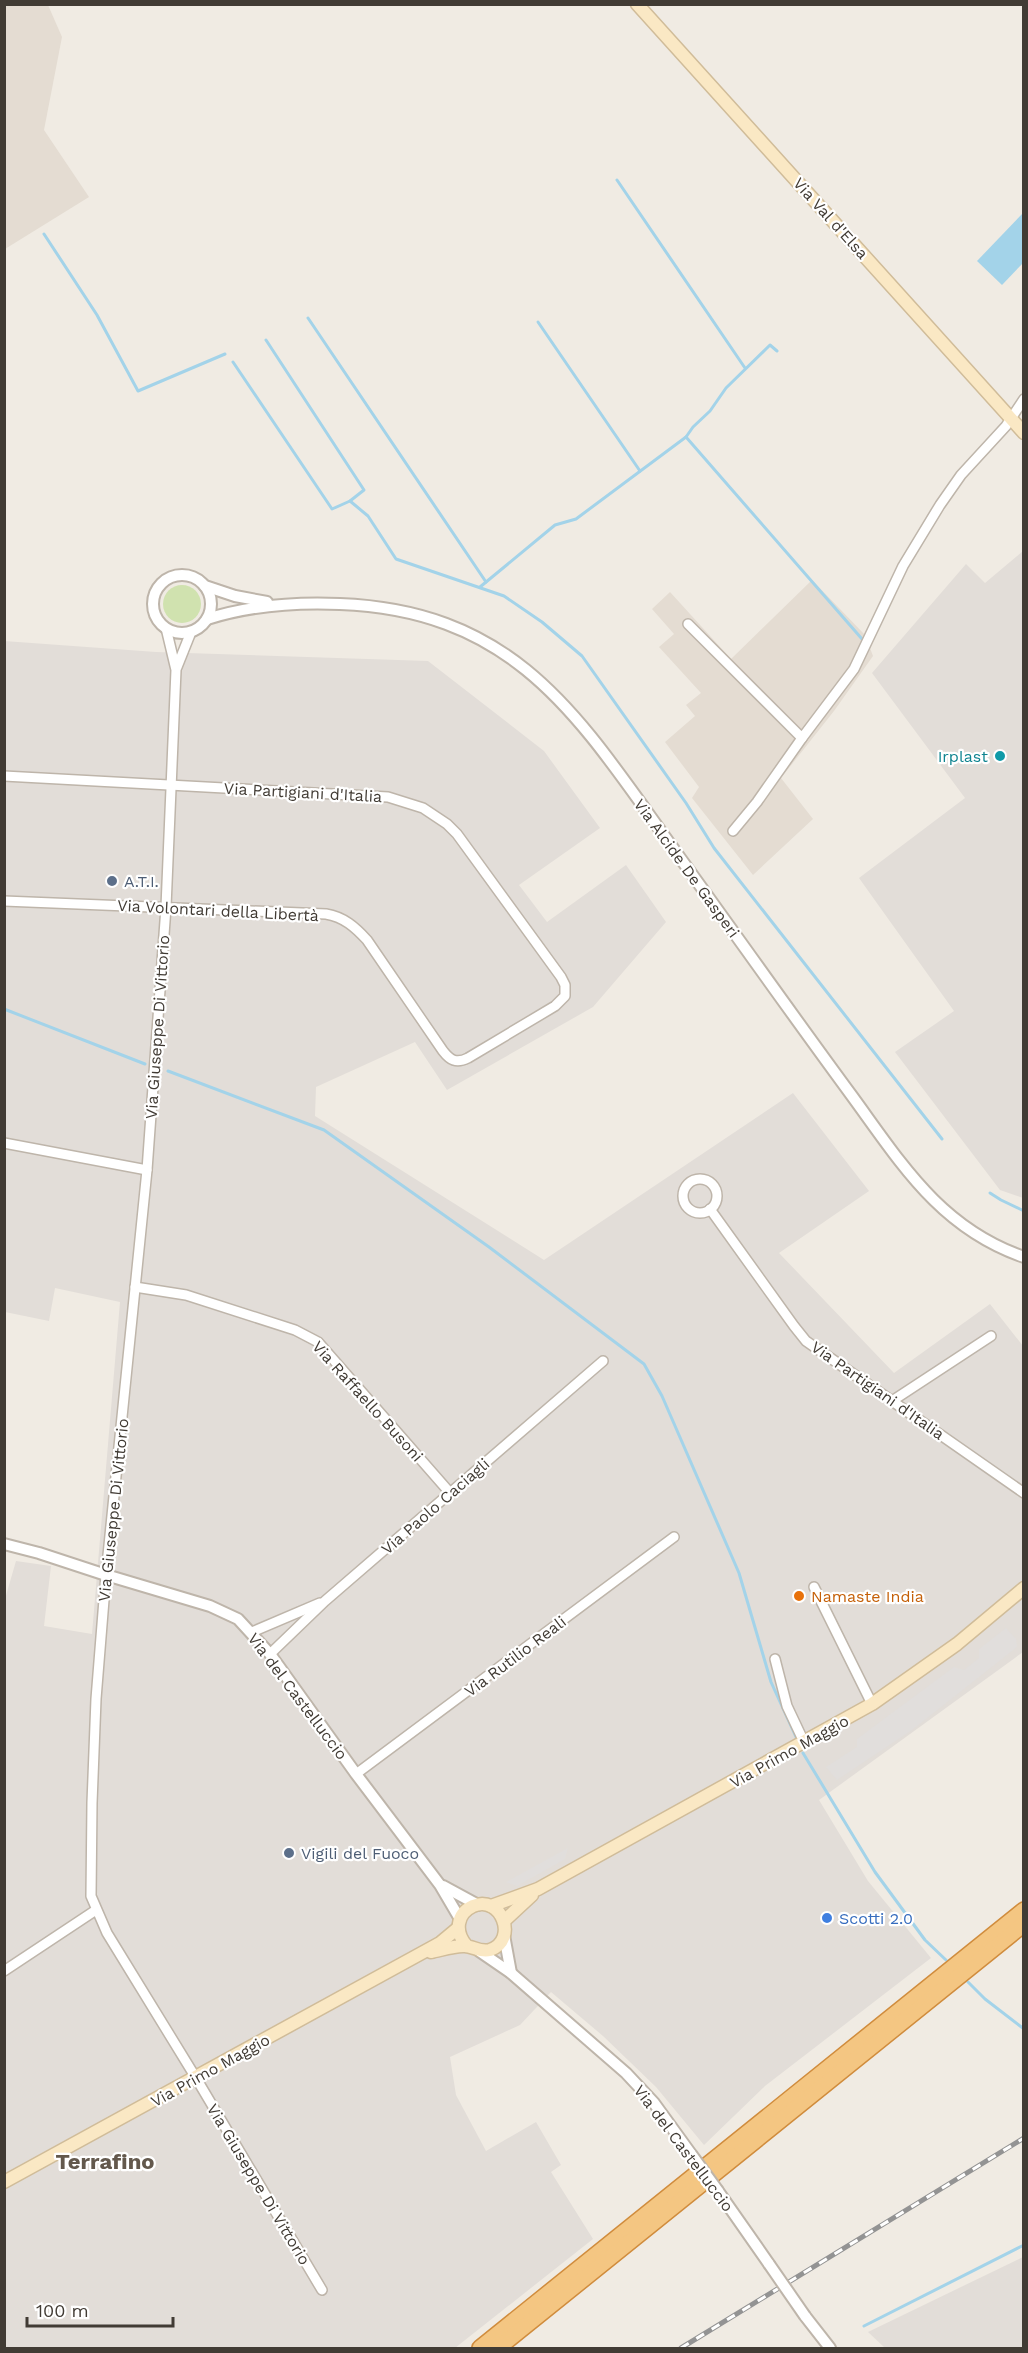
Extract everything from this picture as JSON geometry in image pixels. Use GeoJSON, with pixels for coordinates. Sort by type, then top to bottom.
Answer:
{"type":"FeatureCollection","features":[{"type":"Feature","properties":{"kind":"highway"},"geometry":{"type":"LineString","coordinates":[[480,2349],[1023,1910]]}},
{"type":"Feature","properties":{"kind":"highway"},"geometry":{"type":"LineString","coordinates":[[498,2349],[1023,1924]]}},
{"type":"Feature","properties":{"kind":"main road","name":"Via Val d'Elsa"},"geometry":{"type":"LineString","coordinates":[[637,4],[1023,433]]}},
{"type":"Feature","properties":{"kind":"main road","name":"Via Primo Maggio"},"geometry":{"type":"LineString","coordinates":[[4,2182],[440,1943],[470,1907],[491,1906],[538,1889],[872,1704],[957,1644],[1023,1588]]}},
{"type":"Feature","properties":{"kind":"main road","name":"Via Primo Maggio"},"geometry":{"type":"LineString","coordinates":[[504,1921],[538,1889]]}},
{"type":"Feature","properties":{"kind":"main road"},"geometry":{"type":"LineString","coordinates":[[459,1923],[459,1934],[466,1945],[479,1951],[494,1948],[504,1935],[504,1921],[502,1915],[491,1906]]}},
{"type":"Feature","properties":{"kind":"main road","name":"Via Primo Maggio"},"geometry":{"type":"LineString","coordinates":[[416,1956],[466,1945]]}},
{"type":"Feature","properties":{"kind":"street"},"geometry":{"type":"LineString","coordinates":[[733,831],[757,802],[854,669],[903,566],[940,505],[961,475],[1010,419],[1023,399]]}},
{"type":"Feature","properties":{"kind":"street"},"geometry":{"type":"LineString","coordinates":[[189,575],[196,578],[205,586],[211,597],[212,605],[207,619],[191,632],[178,633],[166,628],[155,614],[154,596],[164,581],[171,577],[189,575]]}},
{"type":"Feature","properties":{"kind":"street","name":"Via Alcide De Gasperi"},"geometry":{"type":"LineString","coordinates":[[205,586],[246,599],[276,604],[364,605],[429,617],[454,626],[497,648],[537,677],[605,754],[912,1178],[932,1200],[964,1227],[987,1242],[1023,1257]]}},
{"type":"Feature","properties":{"kind":"street","name":"Via Alcide De Gasperi"},"geometry":{"type":"LineString","coordinates":[[207,619],[234,611],[276,604]]}},
{"type":"Feature","properties":{"kind":"street"},"geometry":{"type":"LineString","coordinates":[[688,624],[802,738]]}},
{"type":"Feature","properties":{"kind":"street","name":"Via Giuseppe Di Vittorio"},"geometry":{"type":"LineString","coordinates":[[166,628],[176,670],[166,907],[147,1170],[106,1575],[96,1699],[91,1887],[96,1910],[107,1933],[322,2290]]}},
{"type":"Feature","properties":{"kind":"street","name":"Via Giuseppe Di Vittorio"},"geometry":{"type":"LineString","coordinates":[[176,670],[191,632]]}},
{"type":"Feature","properties":{"kind":"street","name":"Via Partigiani d'Italia"},"geometry":{"type":"LineString","coordinates":[[5,776],[388,797],[423,808],[447,824],[467,848],[554,968],[566,990],[565,996],[555,1006],[468,1058]]}},
{"type":"Feature","properties":{"kind":"street","name":"Via Volontari della Libertà"},"geometry":{"type":"LineString","coordinates":[[4,901],[326,914],[340,917],[355,927],[367,940],[447,1055],[457,1062],[468,1058]]}},
{"type":"Feature","properties":{"kind":"street"},"geometry":{"type":"LineString","coordinates":[[4,1143],[147,1170]]}},
{"type":"Feature","properties":{"kind":"street","name":"Via Partigiani d'Italia"},"geometry":{"type":"LineString","coordinates":[[710,1209],[806,1341],[1023,1494]]}},
{"type":"Feature","properties":{"kind":"street","name":"Via Raffaello Busoni"},"geometry":{"type":"LineString","coordinates":[[135,1287],[186,1295],[295,1330],[318,1342],[451,1494]]}},
{"type":"Feature","properties":{"kind":"street"},"geometry":{"type":"LineString","coordinates":[[892,1401],[991,1336]]}},
{"type":"Feature","properties":{"kind":"street","name":"Via Paolo Caciagli"},"geometry":{"type":"LineString","coordinates":[[270,1654],[325,1601],[603,1361]]}},
{"type":"Feature","properties":{"kind":"street","name":"Via Rutilio Reali"},"geometry":{"type":"LineString","coordinates":[[356,1774],[674,1537]]}},
{"type":"Feature","properties":{"kind":"street","name":"Via del Castelluccio"},"geometry":{"type":"LineString","coordinates":[[4,1544],[224,1611],[238,1619],[270,1654],[356,1774],[440,1885],[459,1923]]}},
{"type":"Feature","properties":{"kind":"street"},"geometry":{"type":"LineString","coordinates":[[814,1587],[872,1704]]}},
{"type":"Feature","properties":{"kind":"street"},"geometry":{"type":"LineString","coordinates":[[252,1632],[325,1601]]}},
{"type":"Feature","properties":{"kind":"street"},"geometry":{"type":"LineString","coordinates":[[775,1659],[787,1706],[804,1742]]}},
{"type":"Feature","properties":{"kind":"street"},"geometry":{"type":"LineString","coordinates":[[440,1885],[478,1905]]}},
{"type":"Feature","properties":{"kind":"street"},"geometry":{"type":"LineString","coordinates":[[4,1971],[96,1910]]}},
{"type":"Feature","properties":{"kind":"street"},"geometry":{"type":"LineString","coordinates":[[504,1935],[511,1973]]}},
{"type":"Feature","properties":{"kind":"street","name":"Via del Castelluccio"},"geometry":{"type":"LineString","coordinates":[[479,1951],[511,1973],[626,2073],[649,2097],[830,2349]]}},
{"type":"Feature","properties":{"kind":"shaded area"},"geometry":{"type":"Polygon","coordinates":[[[5,4],[48,5],[62,37],[44,130],[89,197],[5,249],[5,4]]]}},
{"type":"Feature","properties":{"kind":"shaded area"},"geometry":{"type":"Polygon","coordinates":[[[1023,551],[1023,1198],[1000,1190],[895,1052],[954,1011],[859,878],[965,798],[872,673],[966,564],[985,583],[1023,551]]]}},
{"type":"Feature","properties":{"kind":"shaded area"},"geometry":{"type":"Polygon","coordinates":[[[812,580],[865,635],[873,656],[834,711],[781,778],[813,819],[753,875],[692,798],[699,787],[665,742],[695,716],[686,705],[701,693],[659,647],[674,634],[652,609],[670,592],[731,659],[812,580]]]}},
{"type":"Feature","properties":{"kind":"shaded area"},"geometry":{"type":"Polygon","coordinates":[[[4,641],[156,652],[428,661],[544,751],[600,828],[519,885],[547,922],[626,865],[666,922],[593,1007],[447,1090],[415,1042],[316,1087],[315,1116],[544,1260],[793,1093],[869,1191],[779,1253],[894,1373],[990,1304],[1023,1346],[1023,1652],[819,1800],[868,1881],[931,1958],[765,2086],[704,2145],[656,2087],[603,2036],[551,1992],[520,2025],[450,2057],[456,2095],[486,2151],[536,2122],[561,2165],[551,2172],[593,2239],[455,2348],[5,2348],[5,1599],[16,1561],[51,1566],[44,1626],[92,1634],[120,1302],[55,1288],[49,1321],[5,1312],[4,641]]]}},
{"type":"Feature","properties":{"kind":"shaded area"},"geometry":{"type":"Polygon","coordinates":[[[1006,1628],[1016,1639],[1017,1647],[912,1730],[837,1780],[826,1767],[857,1747],[857,1739],[954,1667],[964,1670],[979,1658],[979,1649],[1006,1628]]]}},
{"type":"Feature","properties":{"kind":"shaded area"},"geometry":{"type":"Polygon","coordinates":[[[568,1848],[565,1859],[517,1886],[506,1882],[568,1848]]]}},
{"type":"Feature","properties":{"kind":"shaded area"},"geometry":{"type":"Polygon","coordinates":[[[1023,2257],[1023,2348],[885,2348],[868,2332],[1023,2257]]]}},
{"type":"Feature","properties":{"kind":"green space"},"geometry":{"type":"Polygon","coordinates":[[[182,585],[195,591],[201,604],[195,617],[182,623],[169,617],[163,604],[169,591],[182,585]]]}},
{"type":"Feature","properties":{"kind":"water"},"geometry":{"type":"Polygon","coordinates":[[[1023,213],[1023,263],[1002,285],[977,261],[1023,213]]]}},
{"type":"Feature","properties":{"kind":"waterway"},"geometry":{"type":"LineString","coordinates":[[617,180],[745,368]]}},
{"type":"Feature","properties":{"kind":"waterway"},"geometry":{"type":"LineString","coordinates":[[44,234],[97,315],[138,391],[225,354]]}},
{"type":"Feature","properties":{"kind":"waterway"},"geometry":{"type":"LineString","coordinates":[[308,318],[486,582]]}},
{"type":"Feature","properties":{"kind":"waterway"},"geometry":{"type":"LineString","coordinates":[[538,322],[640,471]]}},
{"type":"Feature","properties":{"kind":"waterway"},"geometry":{"type":"LineString","coordinates":[[233,362],[332,509],[350,501],[364,490],[266,340]]}},
{"type":"Feature","properties":{"kind":"waterway"},"geometry":{"type":"LineString","coordinates":[[480,587],[555,525],[576,519],[686,437],[710,411],[726,388],[770,345],[777,351]]}},
{"type":"Feature","properties":{"kind":"waterway"},"geometry":{"type":"LineString","coordinates":[[686,437],[862,639]]}},
{"type":"Feature","properties":{"kind":"waterway"},"geometry":{"type":"LineString","coordinates":[[350,501],[368,516],[396,559],[504,596],[542,622],[582,656],[686,803],[714,848],[942,1139]]}},
{"type":"Feature","properties":{"kind":"waterway"},"geometry":{"type":"LineString","coordinates":[[4,1009],[145,1064]]}},
{"type":"Feature","properties":{"kind":"waterway"},"geometry":{"type":"LineString","coordinates":[[168,1071],[324,1130],[489,1247],[644,1364],[662,1396],[739,1573],[771,1682],[796,1737]]}},
{"type":"Feature","properties":{"kind":"waterway"},"geometry":{"type":"LineString","coordinates":[[990,1193],[1024,1211]]}},
{"type":"Feature","properties":{"kind":"waterway"},"geometry":{"type":"LineString","coordinates":[[803,1753],[875,1872],[925,1940],[946,1960]]}},
{"type":"Feature","properties":{"kind":"waterway"},"geometry":{"type":"LineString","coordinates":[[968,1982],[985,1999],[1024,2029]]}},
{"type":"Feature","properties":{"kind":"waterway"},"geometry":{"type":"LineString","coordinates":[[864,2326],[1024,2245]]}},
{"type":"Feature","properties":{"kind":"railway"},"geometry":{"type":"LineString","coordinates":[[681,2348],[1024,2138]]}},
{"type":"Feature","properties":{"kind":"place","name":"Irplast"},"geometry":{"type":"Point","coordinates":[1000,756]}},
{"type":"Feature","properties":{"kind":"place","name":"A.T.I."},"geometry":{"type":"Point","coordinates":[112,881]}},
{"type":"Feature","properties":{"kind":"place","name":"Namaste India"},"geometry":{"type":"Point","coordinates":[799,1596]}},
{"type":"Feature","properties":{"kind":"place","name":"Vigili del Fuoco"},"geometry":{"type":"Point","coordinates":[289,1853]}},
{"type":"Feature","properties":{"kind":"place","name":"Scotti 2.0"},"geometry":{"type":"Point","coordinates":[827,1918]}},
{"type":"Feature","properties":{"kind":"district","name":"Terrafino"},"geometry":{"type":"Point","coordinates":[105,2161]}}]}
